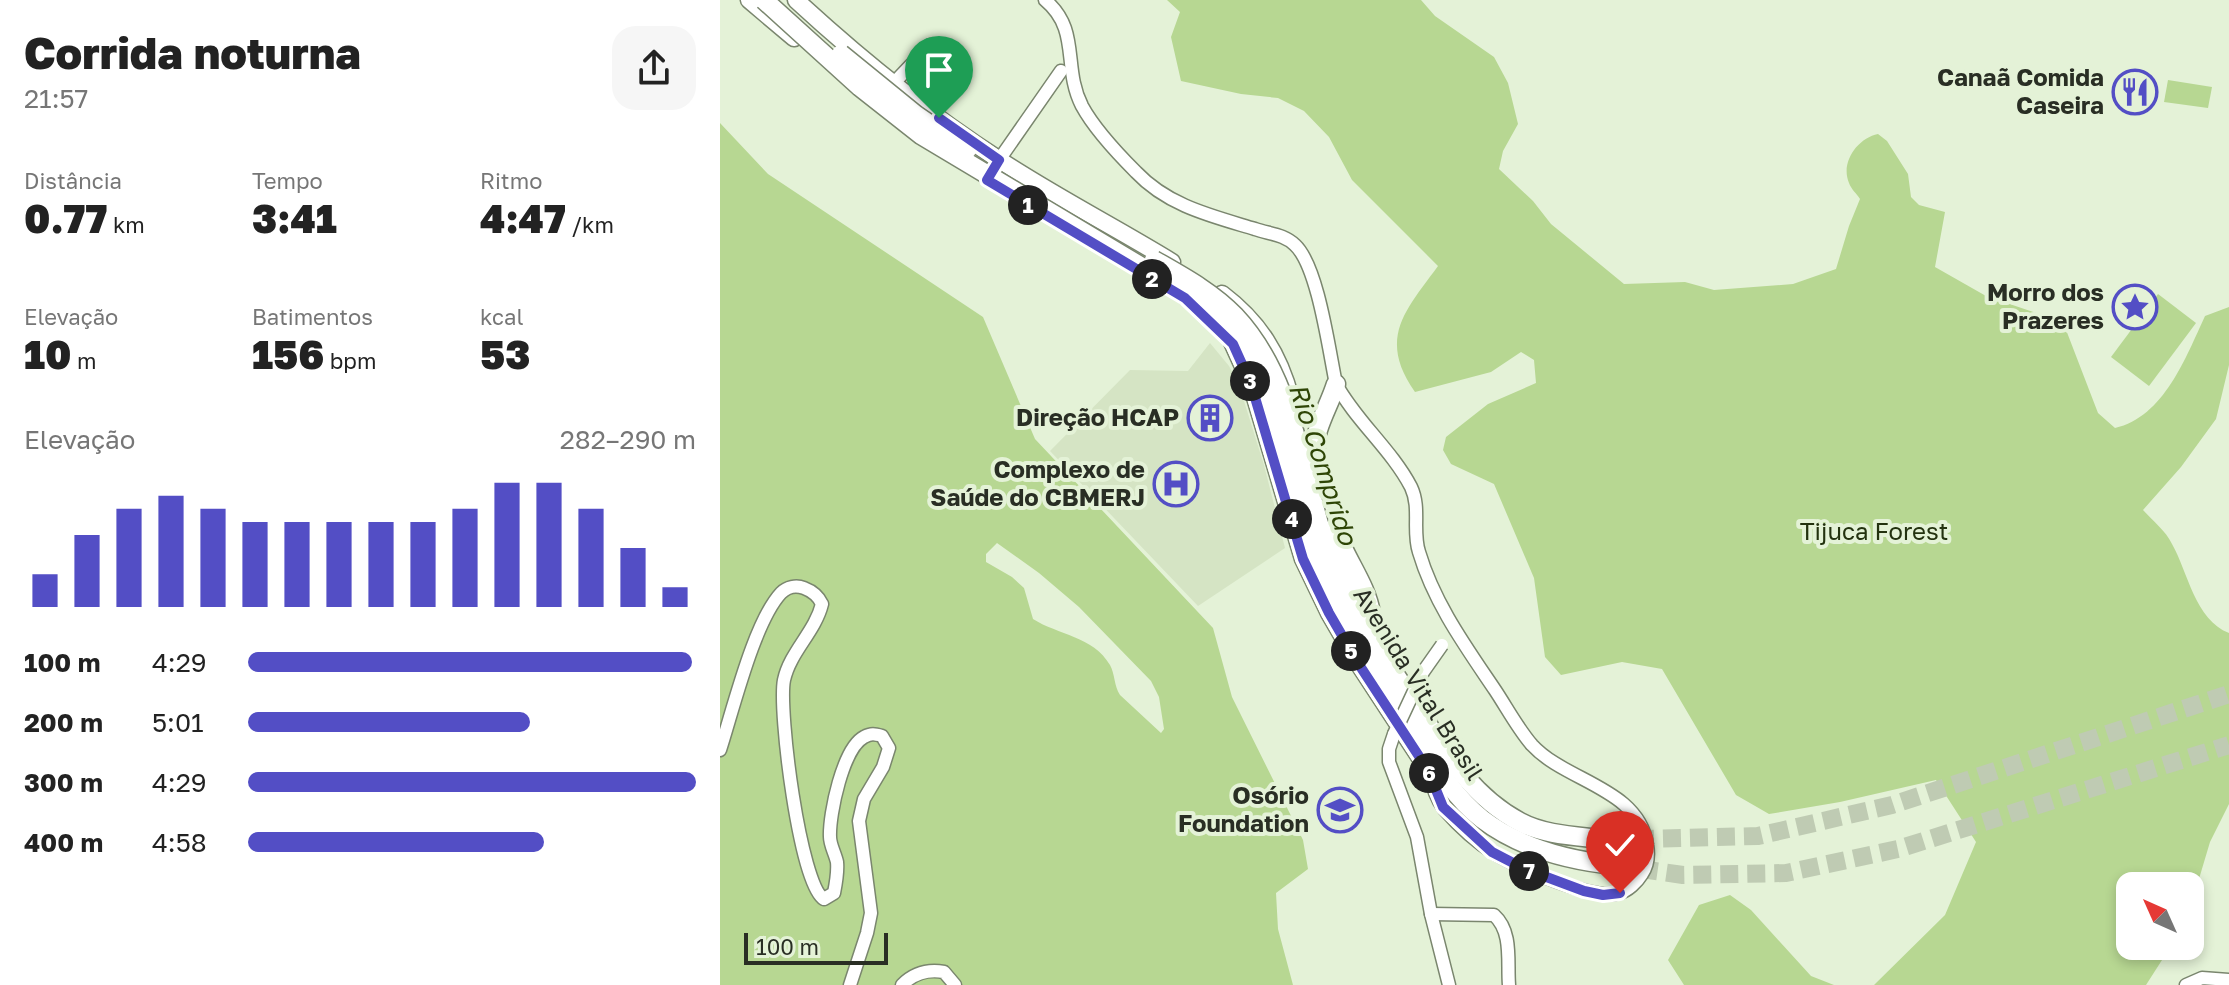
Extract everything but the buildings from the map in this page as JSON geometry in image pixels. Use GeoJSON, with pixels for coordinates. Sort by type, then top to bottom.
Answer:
{"type":"FeatureCollection","features":[{"type":"Feature","properties":{"kind":"highway"},"geometry":{"type":"LineString","coordinates":[[764,0],[860,87],[921,135],[1177,288],[1227,327],[1254,361],[1268,392],[1312,526]]}},
{"type":"Feature","properties":{"kind":"highway"},"geometry":{"type":"LineString","coordinates":[[780,0],[886,91],[957,144],[1182,276],[1233,314],[1254,337],[1270,363],[1279,386],[1312,526]]}},
{"type":"Feature","properties":{"kind":"highway"},"geometry":{"type":"LineString","coordinates":[[1336,384],[1319,428],[1316,460],[1325,499],[1371,613]]}},
{"type":"Feature","properties":{"kind":"highway"},"geometry":{"type":"LineString","coordinates":[[1315,498],[1371,613],[1479,793]]}},
{"type":"Feature","properties":{"kind":"highway","name":"Avenida Vital Brasil"},"geometry":{"type":"LineString","coordinates":[[1312,526],[1368,631],[1456,769],[1479,793],[1508,815],[1538,830],[1609,840]]}},
{"type":"Feature","properties":{"kind":"highway","name":"Avenida Vital Brasil"},"geometry":{"type":"LineString","coordinates":[[1312,526],[1340,611],[1450,786],[1481,818],[1510,836],[1546,852],[1613,865]]}},
{"type":"Feature","properties":{"kind":"highway"},"geometry":{"type":"LineString","coordinates":[[1428,770],[1453,805],[1473,823],[1506,842],[1546,852]]}},
{"type":"Feature","properties":{"kind":"main road"},"geometry":{"type":"LineString","coordinates":[[749,0],[892,122],[1185,298],[1226,336],[1239,353],[1249,377],[1303,559],[1358,663],[1428,770]]}},
{"type":"Feature","properties":{"kind":"main road"},"geometry":{"type":"LineString","coordinates":[[796,0],[893,84],[999,160],[1206,282],[1241,308],[1259,327],[1285,376],[1315,498],[1288,506]]}},
{"type":"Feature","properties":{"kind":"main road"},"geometry":{"type":"LineString","coordinates":[[987,180],[999,160]]}},
{"type":"Feature","properties":{"kind":"street"},"geometry":{"type":"LineString","coordinates":[[1045,0],[1064,21],[1070,66],[1082,106],[1100,132],[1136,172],[1153,189],[1172,201],[1209,216],[1280,236],[1295,245],[1307,262],[1336,384],[1343,397],[1384,446],[1412,489],[1417,515],[1418,551],[1456,632],[1533,745],[1628,808],[1644,830],[1648,858],[1644,872],[1634,884],[1620,893],[1603,895],[1525,869],[1492,852],[1461,826],[1438,798],[1428,770]]}},
{"type":"Feature","properties":{"kind":"street"},"geometry":{"type":"LineString","coordinates":[[893,84],[930,45]]}},
{"type":"Feature","properties":{"kind":"street"},"geometry":{"type":"LineString","coordinates":[[999,160],[1061,71]]}},
{"type":"Feature","properties":{"kind":"street"},"geometry":{"type":"LineString","coordinates":[[720,750],[755,644],[770,610],[783,590],[797,585],[810,590],[822,604],[808,637],[794,656],[784,678],[783,700],[789,770],[804,854],[818,895],[824,899],[834,893],[837,880],[837,862],[830,838],[835,797],[849,755],[861,738],[872,733],[882,736],[889,748],[883,767],[864,799],[859,821],[871,913],[850,985]]}},
{"type":"Feature","properties":{"kind":"street"},"geometry":{"type":"LineString","coordinates":[[1449,985],[1431,914],[1417,837],[1388,755],[1394,734],[1423,672],[1442,645],[1456,632]]}},
{"type":"Feature","properties":{"kind":"street"},"geometry":{"type":"LineString","coordinates":[[1431,914],[1494,915],[1501,921],[1507,936],[1509,985]]}},
{"type":"Feature","properties":{"kind":"street"},"geometry":{"type":"LineString","coordinates":[[902,985],[919,972],[935,971],[944,972],[955,985]]}},
{"type":"Feature","properties":{"kind":"street"},"geometry":{"type":"LineString","coordinates":[[2186,985],[2202,978],[2229,980]]}},
{"type":"Feature","properties":{"kind":"shaded area","name":"Complexo de Saúde do CBMERJ"},"geometry":{"type":"Polygon","coordinates":[[[1210,343],[1229,366],[1239,385],[1285,548],[1198,606],[1050,451],[1130,370],[1188,371],[1210,343]]]}},
{"type":"Feature","properties":{"kind":"green space","name":"Tijuca Forest"},"geometry":{"type":"Polygon","coordinates":[[[1167,0],[1421,0],[1435,16],[1494,57],[1508,83],[1518,124],[1503,151],[1499,169],[1533,201],[1551,224],[1624,284],[1685,282],[1714,290],[1793,284],[1836,269],[1860,199],[1849,183],[1849,159],[1864,140],[1878,134],[1887,141],[1908,174],[1911,197],[1919,205],[1945,212],[1935,267],[1986,296],[2063,322],[2098,413],[2115,428],[2132,422],[2160,399],[2181,367],[2205,316],[2229,307],[2229,365],[2216,419],[2181,467],[2143,510],[2169,539],[2200,607],[2217,627],[2229,633],[2229,804],[2210,842],[2201,872],[2116,872],[2116,960],[2162,960],[2146,985],[1874,985],[1945,915],[1976,842],[1936,780],[1840,802],[1769,814],[1736,795],[1662,669],[1622,662],[1561,675],[1545,657],[1534,578],[1494,484],[1451,464],[1443,450],[1446,437],[1488,404],[1536,383],[1534,360],[1521,352],[1491,372],[1415,392],[1398,356],[1397,340],[1407,311],[1438,266],[1352,180],[1329,137],[1304,111],[1278,98],[1241,94],[1181,81],[1171,37],[1180,12],[1167,0]]]}},
{"type":"Feature","properties":{"kind":"green space"},"geometry":{"type":"Polygon","coordinates":[[[2168,80],[2212,87],[2208,108],[2164,102],[2168,80]]]}},
{"type":"Feature","properties":{"kind":"green space"},"geometry":{"type":"Polygon","coordinates":[[[720,123],[768,174],[983,317],[1035,439],[1213,628],[1232,697],[1303,840],[1308,869],[1276,893],[1278,929],[1293,985],[720,985],[720,123]],[[997,543],[986,554],[986,562],[1024,588],[1033,619],[1085,642],[1103,655],[1112,669],[1120,695],[1161,733],[1164,729],[1159,697],[1151,681],[1079,607],[997,543]]]}},
{"type":"Feature","properties":{"kind":"green space"},"geometry":{"type":"Polygon","coordinates":[[[2158,294],[2196,323],[2149,386],[2111,357],[2158,294]]]}},
{"type":"Feature","properties":{"kind":"green space"},"geometry":{"type":"Polygon","coordinates":[[[1730,895],[1751,910],[1811,976],[1834,985],[1684,985],[1668,960],[1699,905],[1730,895]]]}},
{"type":"Feature","properties":{"kind":"tunnel"},"geometry":{"type":"LineString","coordinates":[[1609,840],[1758,836],[1892,805],[2229,694]]}},
{"type":"Feature","properties":{"kind":"tunnel"},"geometry":{"type":"LineString","coordinates":[[1613,865],[1683,875],[1786,873],[1898,849],[2229,745]]}},
{"type":"Feature","properties":{"kind":"place","name":"Canaã Comida Caseira"},"geometry":{"type":"Point","coordinates":[2135,92]}},
{"type":"Feature","properties":{"kind":"place","name":"Morro dos Prazeres"},"geometry":{"type":"Point","coordinates":[2135,307]}},
{"type":"Feature","properties":{"kind":"place","name":"Direção HCAP"},"geometry":{"type":"Point","coordinates":[1210,418]}},
{"type":"Feature","properties":{"kind":"place","name":"Complexo de Saúde do CBMERJ"},"geometry":{"type":"Point","coordinates":[1176,484]}},
{"type":"Feature","properties":{"kind":"place","name":"Osório Foundation"},"geometry":{"type":"Point","coordinates":[1340,810]}},
{"type":"Feature","properties":{"kind":"route"},"geometry":{"type":"LineString","coordinates":[[939,118],[999,160],[987,180],[1185,298],[1233,344],[1251,384],[1303,559],[1358,663],[1428,770],[1443,807],[1492,852],[1525,869],[1584,891],[1603,895],[1620,893]]}},
{"type":"Feature","properties":{"kind":"water label","name":"Rio Comprido"},"geometry":{"type":"Point","coordinates":[1323,464]}}]}
